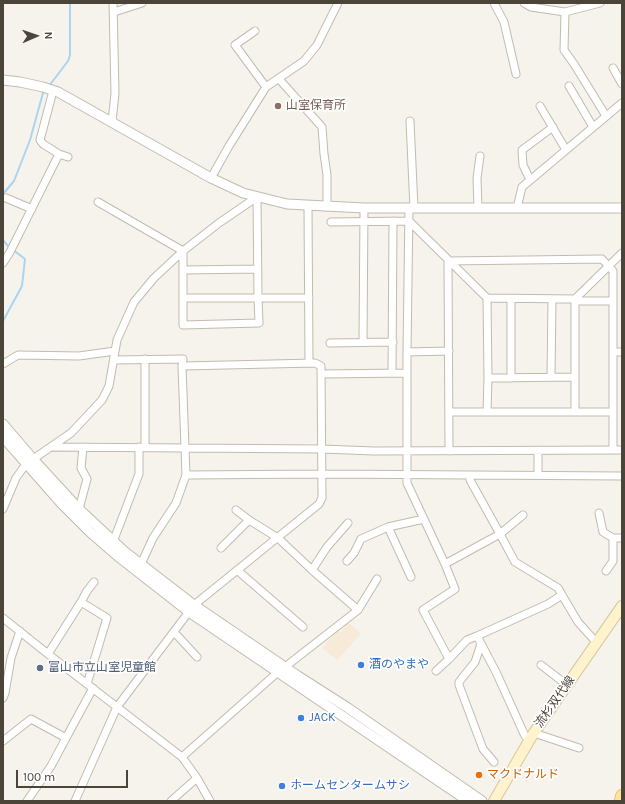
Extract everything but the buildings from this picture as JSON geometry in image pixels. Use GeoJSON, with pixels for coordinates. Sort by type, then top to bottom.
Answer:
{"type":"FeatureCollection","features":[{"type":"Feature","properties":{"kind":"main road","name":"流杉双代線"},"geometry":{"type":"LineString","coordinates":[[494,801],[532,736],[622,606]]}},
{"type":"Feature","properties":{"kind":"main road"},"geometry":{"type":"LineString","coordinates":[[621,801],[622,796]]}},
{"type":"Feature","properties":{"kind":"street"},"geometry":{"type":"LineString","coordinates":[[112,122],[115,93],[113,3]]}},
{"type":"Feature","properties":{"kind":"street"},"geometry":{"type":"LineString","coordinates":[[114,12],[142,3]]}},
{"type":"Feature","properties":{"kind":"street"},"geometry":{"type":"LineString","coordinates":[[211,178],[266,87],[304,61],[317,45],[338,3]]}},
{"type":"Feature","properties":{"kind":"street"},"geometry":{"type":"LineString","coordinates":[[494,3],[504,22],[516,74]]}},
{"type":"Feature","properties":{"kind":"street"},"geometry":{"type":"LineString","coordinates":[[524,3],[531,7],[565,12],[600,3]]}},
{"type":"Feature","properties":{"kind":"street"},"geometry":{"type":"LineString","coordinates":[[565,12],[564,50],[606,116]]}},
{"type":"Feature","properties":{"kind":"street"},"geometry":{"type":"LineString","coordinates":[[255,31],[235,45],[266,87]]}},
{"type":"Feature","properties":{"kind":"street"},"geometry":{"type":"LineString","coordinates":[[613,68],[622,84]]}},
{"type":"Feature","properties":{"kind":"street"},"geometry":{"type":"LineString","coordinates":[[278,79],[322,127],[327,175],[327,206]]}},
{"type":"Feature","properties":{"kind":"street"},"geometry":{"type":"LineString","coordinates":[[3,80],[43,87],[53,91],[233,189],[286,204],[364,208],[622,208]]}},
{"type":"Feature","properties":{"kind":"street"},"geometry":{"type":"LineString","coordinates":[[569,86],[593,127]]}},
{"type":"Feature","properties":{"kind":"street"},"geometry":{"type":"LineString","coordinates":[[53,91],[40,140],[43,144],[59,154],[68,157]]}},
{"type":"Feature","properties":{"kind":"street"},"geometry":{"type":"LineString","coordinates":[[517,208],[522,187],[622,103]]}},
{"type":"Feature","properties":{"kind":"street"},"geometry":{"type":"LineString","coordinates":[[540,106],[566,150]]}},
{"type":"Feature","properties":{"kind":"street"},"geometry":{"type":"LineString","coordinates":[[410,121],[411,208],[409,221],[406,352],[407,483],[445,564],[455,589],[423,610],[449,659]]}},
{"type":"Feature","properties":{"kind":"street"},"geometry":{"type":"LineString","coordinates":[[530,180],[523,165],[522,150],[553,127]]}},
{"type":"Feature","properties":{"kind":"street"},"geometry":{"type":"LineString","coordinates":[[3,263],[59,154]]}},
{"type":"Feature","properties":{"kind":"street"},"geometry":{"type":"LineString","coordinates":[[478,208],[477,178],[480,156]]}},
{"type":"Feature","properties":{"kind":"street"},"geometry":{"type":"LineString","coordinates":[[3,509],[16,478],[29,462],[71,433],[102,400],[108,386],[117,340],[134,302],[154,278],[183,251],[219,223],[257,197]]}},
{"type":"Feature","properties":{"kind":"street"},"geometry":{"type":"LineString","coordinates":[[183,251],[183,325],[259,323],[257,197]]}},
{"type":"Feature","properties":{"kind":"street"},"geometry":{"type":"LineString","coordinates":[[6,198],[32,209]]}},
{"type":"Feature","properties":{"kind":"street"},"geometry":{"type":"LineString","coordinates":[[98,202],[183,251]]}},
{"type":"Feature","properties":{"kind":"street"},"geometry":{"type":"LineString","coordinates":[[308,206],[309,363]]}},
{"type":"Feature","properties":{"kind":"street"},"geometry":{"type":"LineString","coordinates":[[363,342],[364,208]]}},
{"type":"Feature","properties":{"kind":"street"},"geometry":{"type":"LineString","coordinates":[[392,374],[394,221]]}},
{"type":"Feature","properties":{"kind":"street"},"geometry":{"type":"LineString","coordinates":[[331,222],[409,221],[487,298],[613,301]]}},
{"type":"Feature","properties":{"kind":"street"},"geometry":{"type":"LineString","coordinates":[[575,412],[575,299],[622,253]]}},
{"type":"Feature","properties":{"kind":"street"},"geometry":{"type":"LineString","coordinates":[[448,261],[602,260],[613,271],[613,450]]}},
{"type":"Feature","properties":{"kind":"street"},"geometry":{"type":"LineString","coordinates":[[448,261],[449,451]]}},
{"type":"Feature","properties":{"kind":"street"},"geometry":{"type":"LineString","coordinates":[[183,270],[258,269]]}},
{"type":"Feature","properties":{"kind":"street"},"geometry":{"type":"LineString","coordinates":[[183,298],[309,298]]}},
{"type":"Feature","properties":{"kind":"street"},"geometry":{"type":"LineString","coordinates":[[487,298],[487,412]]}},
{"type":"Feature","properties":{"kind":"street"},"geometry":{"type":"LineString","coordinates":[[511,298],[511,378]]}},
{"type":"Feature","properties":{"kind":"street"},"geometry":{"type":"LineString","coordinates":[[551,377],[552,299]]}},
{"type":"Feature","properties":{"kind":"street"},"geometry":{"type":"LineString","coordinates":[[330,343],[393,342]]}},
{"type":"Feature","properties":{"kind":"street"},"geometry":{"type":"LineString","coordinates":[[3,364],[18,355],[79,356],[115,351]]}},
{"type":"Feature","properties":{"kind":"street"},"geometry":{"type":"LineString","coordinates":[[406,352],[449,351]]}},
{"type":"Feature","properties":{"kind":"street"},"geometry":{"type":"LineString","coordinates":[[613,352],[622,352]]}},
{"type":"Feature","properties":{"kind":"street"},"geometry":{"type":"LineString","coordinates":[[113,542],[139,474],[142,448],[145,359]]}},
{"type":"Feature","properties":{"kind":"street"},"geometry":{"type":"LineString","coordinates":[[114,360],[183,359],[184,448],[186,475],[176,503],[153,538],[141,564]]}},
{"type":"Feature","properties":{"kind":"street"},"geometry":{"type":"LineString","coordinates":[[75,801],[118,707],[191,608],[319,504],[322,498],[321,366],[315,363],[309,363],[182,366]]}},
{"type":"Feature","properties":{"kind":"street"},"geometry":{"type":"LineString","coordinates":[[320,374],[407,373]]}},
{"type":"Feature","properties":{"kind":"street"},"geometry":{"type":"LineString","coordinates":[[488,378],[575,377]]}},
{"type":"Feature","properties":{"kind":"street"},"geometry":{"type":"LineString","coordinates":[[449,412],[613,412]]}},
{"type":"Feature","properties":{"kind":"street"},"geometry":{"type":"LineString","coordinates":[[3,424],[29,462],[61,503],[90,532],[120,558],[468,801]]}},
{"type":"Feature","properties":{"kind":"street"},"geometry":{"type":"LineString","coordinates":[[3,437],[113,542],[141,564],[191,608]]}},
{"type":"Feature","properties":{"kind":"street"},"geometry":{"type":"LineString","coordinates":[[52,447],[407,451],[622,450]]}},
{"type":"Feature","properties":{"kind":"street"},"geometry":{"type":"LineString","coordinates":[[79,509],[87,479],[81,468],[83,447]]}},
{"type":"Feature","properties":{"kind":"street"},"geometry":{"type":"LineString","coordinates":[[538,450],[538,475]]}},
{"type":"Feature","properties":{"kind":"street"},"geometry":{"type":"LineString","coordinates":[[186,475],[323,474],[622,476]]}},
{"type":"Feature","properties":{"kind":"street"},"geometry":{"type":"LineString","coordinates":[[470,475],[470,480],[516,562],[558,588],[578,622],[596,642]]}},
{"type":"Feature","properties":{"kind":"street"},"geometry":{"type":"LineString","coordinates":[[236,510],[278,538],[358,610]]}},
{"type":"Feature","properties":{"kind":"street"},"geometry":{"type":"LineString","coordinates":[[599,512],[603,532],[613,538],[622,538]]}},
{"type":"Feature","properties":{"kind":"street"},"geometry":{"type":"LineString","coordinates":[[445,564],[500,534],[523,516]]}},
{"type":"Feature","properties":{"kind":"street"},"geometry":{"type":"LineString","coordinates":[[347,561],[354,553],[361,539],[388,527],[424,519]]}},
{"type":"Feature","properties":{"kind":"street"},"geometry":{"type":"LineString","coordinates":[[221,548],[249,520]]}},
{"type":"Feature","properties":{"kind":"street"},"geometry":{"type":"LineString","coordinates":[[312,570],[327,548],[348,523]]}},
{"type":"Feature","properties":{"kind":"street"},"geometry":{"type":"LineString","coordinates":[[388,527],[411,577]]}},
{"type":"Feature","properties":{"kind":"street"},"geometry":{"type":"LineString","coordinates":[[606,571],[613,561],[613,538]]}},
{"type":"Feature","properties":{"kind":"street"},"geometry":{"type":"LineString","coordinates":[[237,570],[303,627]]}},
{"type":"Feature","properties":{"kind":"street"},"geometry":{"type":"LineString","coordinates":[[182,757],[282,670],[358,610],[377,579]]}},
{"type":"Feature","properties":{"kind":"street"},"geometry":{"type":"LineString","coordinates":[[48,654],[94,582]]}},
{"type":"Feature","properties":{"kind":"street"},"geometry":{"type":"LineString","coordinates":[[436,671],[467,640],[548,604],[562,595]]}},
{"type":"Feature","properties":{"kind":"street"},"geometry":{"type":"LineString","coordinates":[[27,801],[51,766],[66,738],[90,686],[107,618],[81,602]]}},
{"type":"Feature","properties":{"kind":"street"},"geometry":{"type":"LineString","coordinates":[[3,618],[182,757],[197,778],[210,801]]}},
{"type":"Feature","properties":{"kind":"street"},"geometry":{"type":"LineString","coordinates":[[3,698],[11,658],[20,631]]}},
{"type":"Feature","properties":{"kind":"street"},"geometry":{"type":"LineString","coordinates":[[174,632],[197,657]]}},
{"type":"Feature","properties":{"kind":"street"},"geometry":{"type":"LineString","coordinates":[[477,636],[496,672],[525,736],[532,736],[579,748]]}},
{"type":"Feature","properties":{"kind":"street"},"geometry":{"type":"LineString","coordinates":[[481,644],[475,662],[459,682],[459,685],[483,749],[494,762]]}},
{"type":"Feature","properties":{"kind":"street"},"geometry":{"type":"LineString","coordinates":[[541,665],[568,685]]}},
{"type":"Feature","properties":{"kind":"street"},"geometry":{"type":"LineString","coordinates":[[282,670],[348,708],[482,801]]}},
{"type":"Feature","properties":{"kind":"street"},"geometry":{"type":"LineString","coordinates":[[3,741],[30,719],[66,738]]}},
{"type":"Feature","properties":{"kind":"street"},"geometry":{"type":"LineString","coordinates":[[171,801],[197,778]]}},
{"type":"Feature","properties":{"kind":"shaded area"},"geometry":{"type":"Polygon","coordinates":[[[348,622],[361,634],[337,660],[322,648],[337,631],[341,632],[348,622]]]}},
{"type":"Feature","properties":{"kind":"waterway"},"geometry":{"type":"LineString","coordinates":[[49,86],[68,61],[70,55],[70,3]]}},
{"type":"Feature","properties":{"kind":"waterway"},"geometry":{"type":"LineString","coordinates":[[3,194],[14,181],[30,140],[43,93],[45,91]]}},
{"type":"Feature","properties":{"kind":"waterway"},"geometry":{"type":"LineString","coordinates":[[3,240],[8,246],[25,259],[22,286],[3,321]]}},
{"type":"Feature","properties":{"kind":"place","name":"山室保育所"},"geometry":{"type":"Point","coordinates":[278,106]}},
{"type":"Feature","properties":{"kind":"place","name":"酒のやまや"},"geometry":{"type":"Point","coordinates":[361,665]}},
{"type":"Feature","properties":{"kind":"place","name":"富山市立山室児童館"},"geometry":{"type":"Point","coordinates":[40,668]}},
{"type":"Feature","properties":{"kind":"place","name":"JACK"},"geometry":{"type":"Point","coordinates":[301,718]}},
{"type":"Feature","properties":{"kind":"place","name":"マクドナルド"},"geometry":{"type":"Point","coordinates":[479,775]}},
{"type":"Feature","properties":{"kind":"place","name":"ホームセンタームサシ"},"geometry":{"type":"Point","coordinates":[282,786]}}]}
